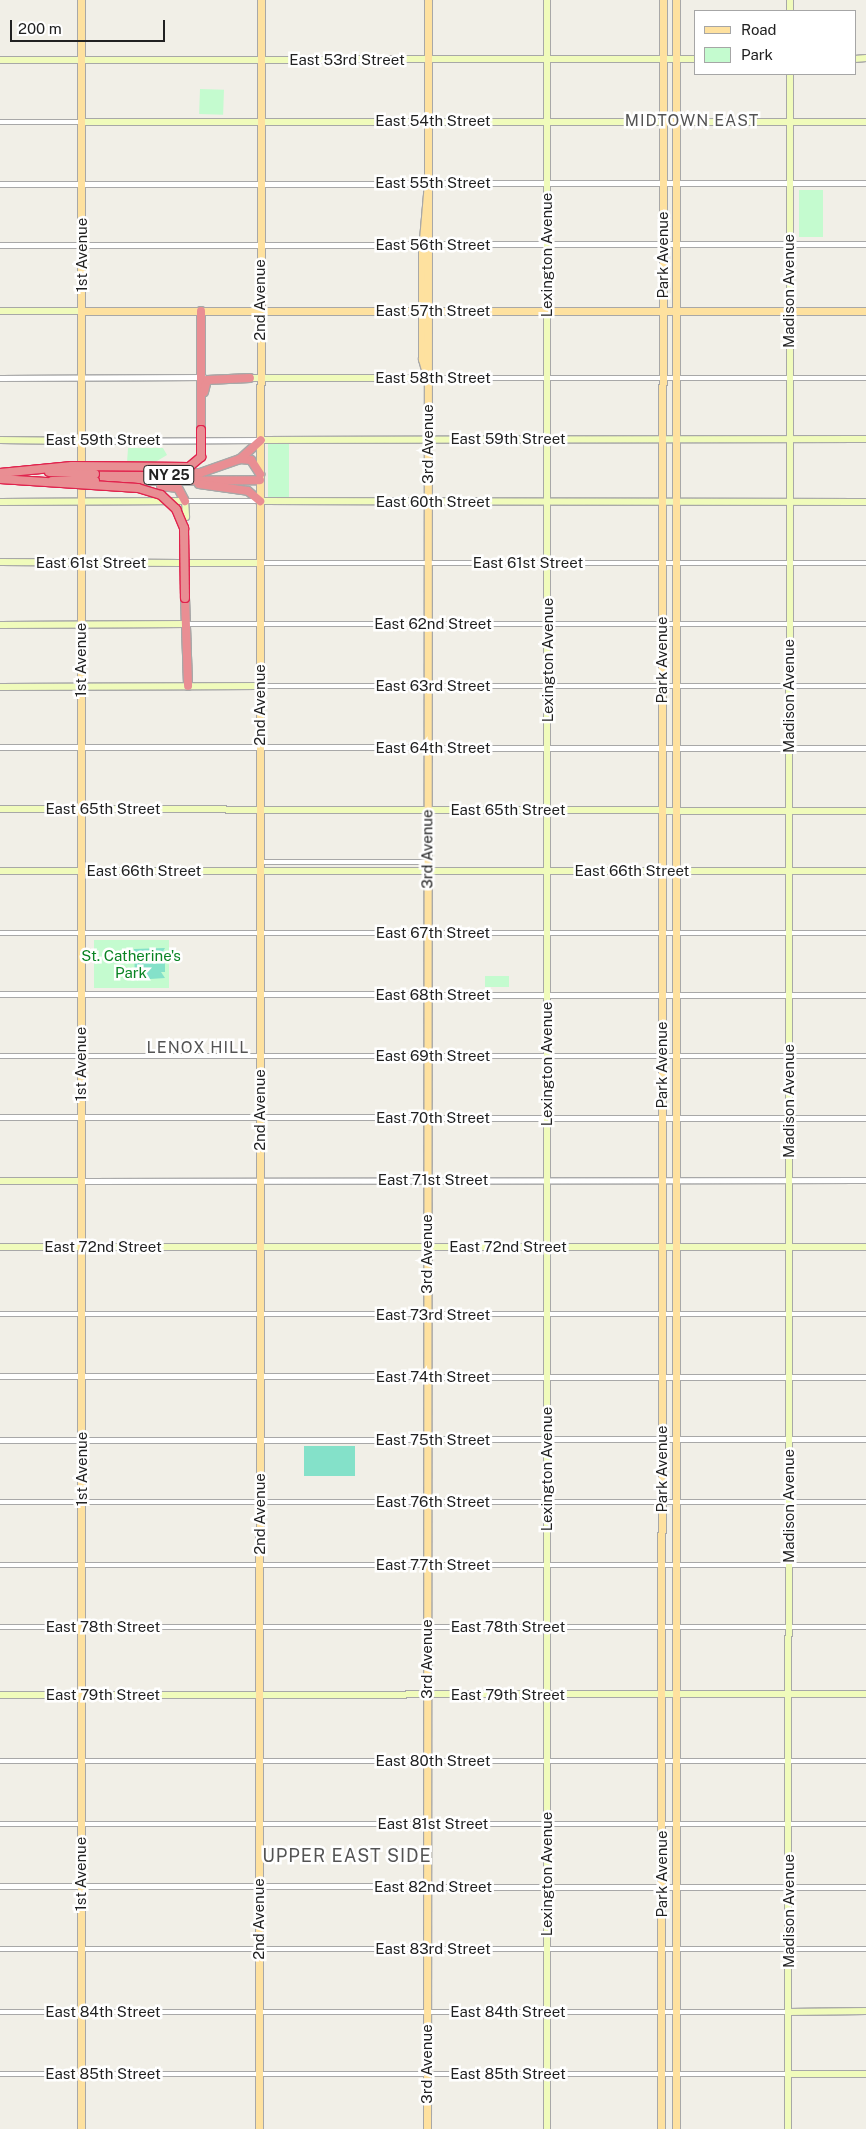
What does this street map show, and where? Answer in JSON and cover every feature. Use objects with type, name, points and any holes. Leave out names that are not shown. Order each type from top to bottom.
[{"type":"highway","points":[[0,472],[72,466],[186,467],[201,457],[199,377],[201,311]]},
{"type":"highway","points":[[201,413],[206,381],[250,378]]},
{"type":"highway","name":"NY 25","points":[[95,480],[192,475],[240,459],[261,440]]},
{"type":"highway","points":[[190,481],[260,477],[252,460],[240,459]]},
{"type":"highway","name":"NY 25","points":[[0,472],[95,480],[190,481],[214,489],[248,491],[260,501]]},
{"type":"highway","points":[[0,481],[95,480],[175,487],[186,501]]},
{"type":"highway","points":[[0,481],[138,488],[161,495],[176,509],[184,528],[188,686]]},
{"type":"main road","name":"1st Avenue","points":[[81,0],[81,2129]]},
{"type":"main road","name":"2nd Avenue","points":[[259,2129],[261,0]]},
{"type":"main road","name":"3rd Avenue","points":[[427,2129],[427,563],[428,378],[431,311],[428,183],[428,0]]},
{"type":"main road","name":"Lexington Avenue","points":[[547,0],[547,2129]]},
{"type":"main road","name":"Park Avenue","points":[[661,2129],[662,1315],[660,1181],[662,1118],[663,0]]},
{"type":"main road","name":"Park Avenue","points":[[676,0],[676,2129]]},
{"type":"main road","name":"East 53rd Street","points":[[0,60],[694,59]]},
{"type":"main road","name":"Madison Avenue","points":[[788,2129],[790,1695],[790,75]]},
{"type":"main road","name":"East 54th Street","points":[[81,122],[866,122]]},
{"type":"main road","name":"3rd Avenue","points":[[428,183],[422,245],[422,343],[428,378]]},
{"type":"main road","name":"East 57th Street","points":[[0,311],[866,311]]},
{"type":"main road","points":[[422,343],[430,327]]},
{"type":"main road","name":"East 58th Street","points":[[250,378],[428,378]]},
{"type":"main road","name":"East 59th Street","points":[[261,440],[866,439]]},
{"type":"main road","name":"East 59th Street","points":[[0,440],[81,441]]},
{"type":"main road","points":[[186,501],[186,517]]},
{"type":"main road","name":"East 60th Street","points":[[0,502],[186,501]]},
{"type":"main road","name":"East 60th Street","points":[[260,501],[866,502]]},
{"type":"main road","name":"East 61st Street","points":[[0,562],[181,563]]},
{"type":"main road","name":"East 61st Street","points":[[190,563],[260,563]]},
{"type":"main road","name":"East 62nd Street","points":[[0,625],[186,624]]},
{"type":"main road","name":"East 63rd Street","points":[[0,687],[259,686]]},
{"type":"main road","name":"East 65th Street","points":[[0,810],[866,811]]},
{"type":"main road","name":"East 66th Street","points":[[0,871],[866,872]]},
{"type":"main road","name":"East 71st Street","points":[[0,1180],[81,1181]]},
{"type":"main road","name":"East 72nd Street","points":[[0,1247],[866,1247]]},
{"type":"main road","name":"East 79th Street","points":[[0,1695],[866,1694]]},
{"type":"main road","name":"East 84th Street","points":[[789,2012],[866,2011]]},
{"type":"main road","name":"East 85th Street","points":[[789,2074],[866,2074]]},
{"type":"street","name":"East 54th Street","points":[[0,122],[81,122]]},
{"type":"street","name":"East 55th Street","points":[[0,184],[866,183]]},
{"type":"street","name":"East 56th Street","points":[[0,245],[866,244]]},
{"type":"street","name":"East 58th Street","points":[[0,378],[250,378]]},
{"type":"street","name":"East 58th Street","points":[[428,378],[866,378]]},
{"type":"street","name":"East 59th Street","points":[[81,441],[261,440]]},
{"type":"street","name":"East 60th Street","points":[[186,501],[260,501]]},
{"type":"street","name":"East 61st Street","points":[[260,563],[866,563]]},
{"type":"street","name":"East 62nd Street","points":[[186,624],[866,624]]},
{"type":"street","name":"East 63rd Street","points":[[259,686],[866,686]]},
{"type":"street","name":"East 64th Street","points":[[0,747],[866,748]]},
{"type":"street","points":[[287,861],[287,871]]},
{"type":"street","points":[[259,862],[427,862]]},
{"type":"street","points":[[399,862],[399,871]]},
{"type":"street","name":"East 67th Street","points":[[0,933],[866,933]]},
{"type":"street","name":"East 68th Street","points":[[0,994],[866,995]]},
{"type":"street","name":"East 69th Street","points":[[0,1056],[866,1056]]},
{"type":"street","name":"East 70th Street","points":[[0,1117],[866,1118]]},
{"type":"street","name":"East 71st Street","points":[[81,1181],[866,1180]]},
{"type":"street","name":"East 73rd Street","points":[[0,1314],[866,1314]]},
{"type":"street","name":"East 74th Street","points":[[0,1376],[866,1377]]},
{"type":"street","name":"East 75th Street","points":[[0,1440],[866,1439]]},
{"type":"street","name":"East 76th Street","points":[[0,1502],[866,1502]]},
{"type":"street","name":"East 77th Street","points":[[0,1565],[866,1565]]},
{"type":"street","name":"East 78th Street","points":[[0,1627],[866,1627]]},
{"type":"street","name":"East 80th Street","points":[[0,1762],[866,1761]]},
{"type":"street","name":"East 81st Street","points":[[0,1824],[866,1824]]},
{"type":"street","name":"East 82nd Street","points":[[0,1886],[866,1887]]},
{"type":"street","name":"East 83rd Street","points":[[0,1949],[866,1949]]},
{"type":"street","name":"East 84th Street","points":[[0,2012],[789,2012]]},
{"type":"street","name":"East 85th Street","points":[[0,2074],[789,2074]]},
{"type":"green space","points":[[200,89],[224,90],[223,115],[199,114]]},
{"type":"green space","points":[[799,190],[823,190],[823,237],[799,237]]},
{"type":"green space","points":[[268,443],[289,443],[289,497],[268,497]]},
{"type":"green space","points":[[128,448],[163,448],[167,455],[152,464],[127,463]]},
{"type":"green space","name":"St. Catherine's Park","points":[[94,940],[169,940],[169,988],[94,988]]},
{"type":"green space","points":[[165,948],[161,955],[165,956],[165,972],[161,972],[165,978],[135,980],[134,949]]},
{"type":"green space","points":[[485,976],[509,976],[509,987],[485,987]]},
{"type":"green space","points":[[304,1446],[355,1446],[355,1476],[304,1476]]},
{"type":"district","name":"MIDTOWN EAST","points":[[692,121]]},
{"type":"district","name":"LENOX HILL","points":[[198,1048]]},
{"type":"district","name":"UPPER EAST SIDE","points":[[347,1856]]}]
